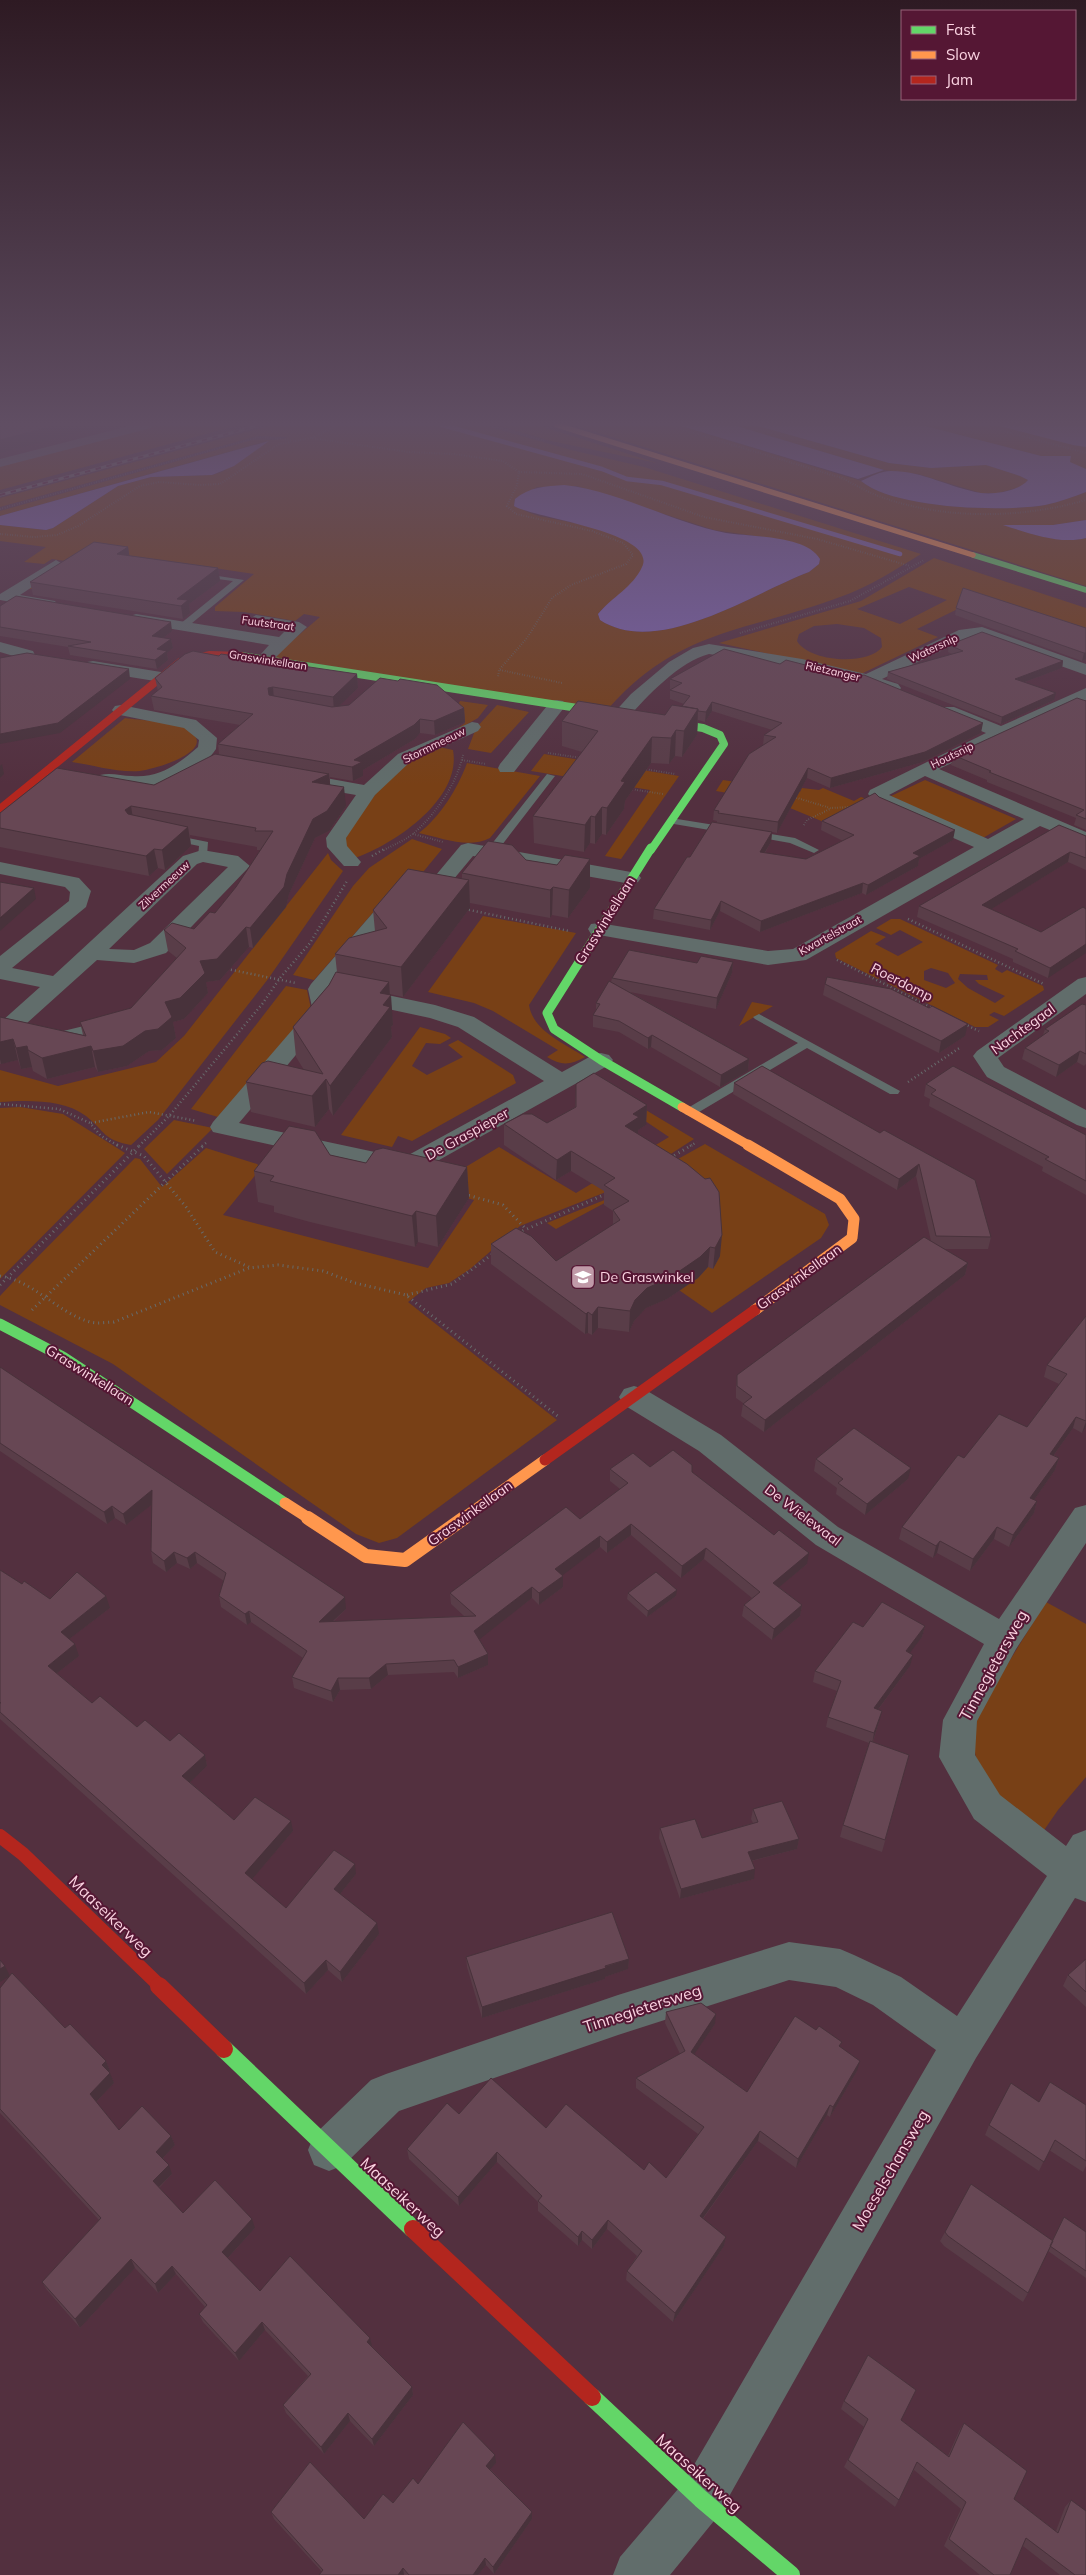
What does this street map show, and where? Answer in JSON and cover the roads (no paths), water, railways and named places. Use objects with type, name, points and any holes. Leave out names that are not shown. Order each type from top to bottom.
[{"type":"street","points":[[942,545],[1086,590]]},
{"type":"street","points":[[56,565],[6,597],[65,607]]},
{"type":"street","name":"Fuutstraat","points":[[124,617],[282,642]]},
{"type":"street","name":"Fuutstraat","points":[[219,632],[238,618],[300,627],[262,660]]},
{"type":"street","name":"Watersnip","points":[[868,679],[965,633],[982,632],[1086,670]]},
{"type":"street","points":[[0,647],[27,656]]},
{"type":"street","name":"Rietzanger","points":[[635,717],[636,697],[675,665],[707,649],[786,660],[868,679],[903,693]]},
{"type":"street","name":"Graswinkellaan","points":[[0,809],[180,662],[204,654],[225,653],[376,684],[557,705],[703,728],[720,734],[724,744],[631,878],[547,1013],[554,1029],[601,1060],[840,1199],[854,1219],[852,1238],[634,1397],[405,1560],[366,1556],[63,1357],[6,1326]]},
{"type":"street","points":[[0,657],[27,656],[46,658]]},
{"type":"street","points":[[75,663],[161,677]]},
{"type":"street","name":"Houtsnip","points":[[924,769],[1086,693]]},
{"type":"street","points":[[930,703],[1000,732]]},
{"type":"street","points":[[507,768],[557,705]]},
{"type":"street","points":[[49,770],[151,784],[176,775],[207,749],[208,738],[190,724],[168,718],[121,710]]},
{"type":"street","name":"Stormmeeuw","points":[[351,862],[337,847],[336,838],[368,791],[404,758],[472,727]]},
{"type":"street","points":[[193,761],[212,764]]},
{"type":"street","points":[[924,769],[877,794],[885,801],[990,847]]},
{"type":"street","name":"Houtsnip","points":[[924,769],[1086,839]]},
{"type":"street","points":[[271,774],[368,791]]},
{"type":"street","name":"Kwartelstraat","points":[[597,933],[768,958],[798,955],[1038,819]]},
{"type":"street","points":[[562,1082],[466,1022],[435,1012],[319,989],[405,888],[431,894],[468,849],[631,878]]},
{"type":"street","name":"Zilvermeeuw","points":[[132,1016],[126,1023],[59,1039],[10,1026],[92,953],[190,860],[202,856],[231,860],[240,866],[158,948],[147,955]]},
{"type":"street","points":[[0,868],[72,882],[80,891],[79,903],[0,967]]},
{"type":"street","points":[[92,953],[131,958],[147,955],[165,968]]},
{"type":"street","points":[[0,972],[56,984]]},
{"type":"street","name":"De Graspieper","points":[[319,989],[323,1008],[222,1126],[404,1166],[414,1163],[601,1060]]},
{"type":"street","name":"Nachtegaal","points":[[1078,990],[985,1056],[995,1072],[1086,1120]]},
{"type":"street","name":"De Wielewaal","points":[[634,1397],[710,1443],[827,1536],[1004,1639]]},
{"type":"street","name":"Tinnegietersweg","points":[[1081,1868],[987,1808],[957,1757],[960,1720],[1004,1639],[1086,1517]]},
{"type":"street","name":"Maaseikerweg","points":[[0,1836],[23,1854],[329,2150],[702,2498],[791,2575]]},
{"type":"street","name":"Moeselschansweg","points":[[638,2575],[702,2498],[962,2044],[1081,1868]]},
{"type":"street","name":"Tinnegietersweg","points":[[329,2150],[386,2096],[618,2015],[789,1961],[840,1968],[887,1991],[962,2044]]},
{"type":"lane","points":[[183,626],[240,580],[196,574]]},
{"type":"lane","points":[[491,852],[550,776]]},
{"type":"lane","points":[[671,821],[792,840],[814,850]]},
{"type":"lane","points":[[161,835],[204,844],[202,856]]},
{"type":"lane","points":[[759,1017],[894,1090]]},
{"type":"lane","points":[[690,1112],[808,1043]]},
{"type":"waterway","points":[[870,545],[900,554]]},
{"type":"place","name":"De Graswinkel","points":[[583,1277]]}]
